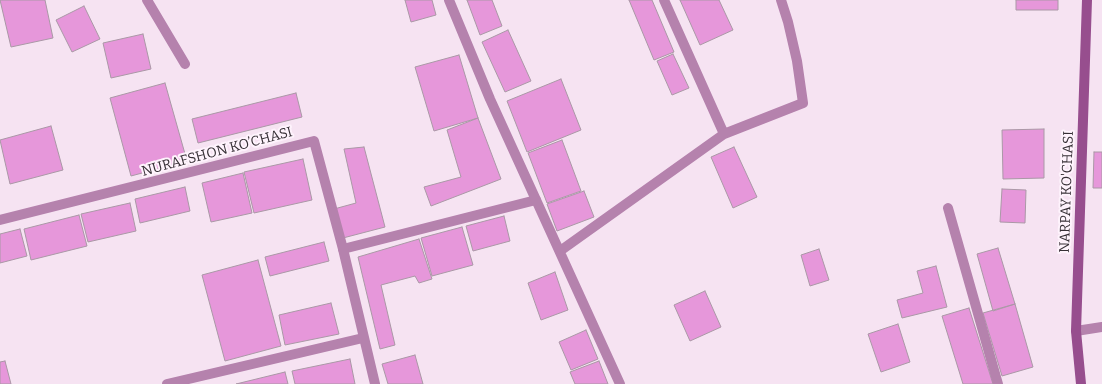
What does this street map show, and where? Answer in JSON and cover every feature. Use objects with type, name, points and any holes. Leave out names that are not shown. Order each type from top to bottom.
[{"type":"main road","name":"NARPAY KO'CHASI","points":[[1081,384],[1076,331],[1087,0]]},
{"type":"street","points":[[147,0],[185,64]]},
{"type":"street","points":[[449,0],[490,99],[620,384]]},
{"type":"street","points":[[664,0],[724,134]]},
{"type":"street","points":[[560,251],[724,134],[804,103],[793,42],[780,0]]},
{"type":"street","name":"NURAFSHON KO’CHASI","points":[[0,220],[314,141],[344,249],[375,384]]},
{"type":"street","points":[[344,249],[536,200]]},
{"type":"street","points":[[948,208],[998,384]]},
{"type":"street","points":[[1076,331],[1102,327]]},
{"type":"street","points":[[167,384],[363,338]]},
{"type":"building","points":[[0,0],[45,0],[53,38],[11,47]]},
{"type":"building","points":[[405,0],[432,0],[436,15],[411,22]]},
{"type":"building","points":[[467,0],[492,0],[502,26],[480,35]]},
{"type":"building","points":[[629,0],[652,0],[674,52],[654,60]]},
{"type":"building","points":[[680,0],[719,0],[733,30],[700,45]]},
{"type":"building","points":[[1016,0],[1058,0],[1058,10],[1016,10]]},
{"type":"building","points":[[84,6],[100,39],[72,52],[56,20]]},
{"type":"building","points":[[508,30],[531,81],[505,92],[482,42]]},
{"type":"building","points":[[143,34],[151,69],[111,78],[103,43]]},
{"type":"building","points":[[673,54],[689,88],[672,95],[657,61]]},
{"type":"building","points":[[459,55],[478,118],[434,131],[415,67]]},
{"type":"building","points":[[561,79],[581,130],[527,152],[507,101]]},
{"type":"building","points":[[165,83],[187,161],[131,176],[110,98]]},
{"type":"building","points":[[296,93],[302,117],[198,143],[192,119]]},
{"type":"building","points":[[478,118],[501,179],[431,206],[424,187],[461,177],[447,130]]},
{"type":"building","points":[[51,126],[63,170],[10,184],[0,140]]},
{"type":"building","points":[[1044,129],[1044,178],[1003,179],[1002,130]]},
{"type":"building","points":[[562,140],[581,191],[547,203],[528,153]]},
{"type":"building","points":[[364,147],[385,227],[343,238],[334,209],[356,203],[344,149]]},
{"type":"building","points":[[734,147],[757,197],[733,208],[711,157]]},
{"type":"building","points":[[1094,152],[1102,152],[1102,188],[1093,188]]},
{"type":"building","points":[[303,159],[312,200],[254,213],[244,172]]},
{"type":"building","points":[[243,173],[252,213],[211,222],[202,183]]},
{"type":"building","points":[[185,187],[190,211],[140,223],[135,199]]},
{"type":"building","points":[[1002,189],[1026,190],[1025,223],[1000,222]]},
{"type":"building","points":[[584,191],[594,217],[557,231],[547,204]]},
{"type":"building","points":[[130,203],[136,231],[88,242],[81,214]]},
{"type":"building","points":[[79,215],[87,246],[31,260],[24,229]]},
{"type":"building","points":[[504,216],[510,241],[473,251],[466,226]]},
{"type":"building","points":[[462,227],[473,265],[432,276],[421,238]]},
{"type":"building","points":[[20,229],[27,256],[0,263],[0,234]]},
{"type":"building","points":[[419,239],[432,279],[419,283],[415,276],[381,285],[395,345],[380,349],[358,257]]},
{"type":"building","points":[[324,242],[329,261],[270,276],[265,257]]},
{"type":"building","points":[[998,248],[1015,304],[993,311],[977,254]]},
{"type":"building","points":[[819,249],[829,280],[810,286],[801,255]]},
{"type":"building","points":[[258,260],[281,346],[225,361],[202,275]]},
{"type":"building","points":[[936,266],[947,307],[902,318],[897,300],[923,293],[917,271]]},
{"type":"building","points":[[555,272],[568,310],[541,320],[528,283]]},
{"type":"building","points":[[705,291],[721,327],[690,341],[674,305]]},
{"type":"building","points":[[331,303],[339,334],[285,345],[279,315]]},
{"type":"building","points":[[1015,304],[1033,367],[1002,376],[983,313]]},
{"type":"building","points":[[969,308],[993,384],[963,384],[942,316]]},
{"type":"building","points":[[898,324],[910,362],[881,372],[868,334]]},
{"type":"building","points":[[586,330],[598,359],[571,370],[559,342]]},
{"type":"building","points":[[415,355],[423,384],[388,384],[382,364]]},
{"type":"building","points":[[350,359],[355,384],[295,384],[292,371]]},
{"type":"building","points":[[5,361],[11,384],[0,384],[0,362]]},
{"type":"building","points":[[599,361],[608,384],[575,384],[570,372]]},
{"type":"building","points":[[285,372],[288,384],[236,384]]}]
